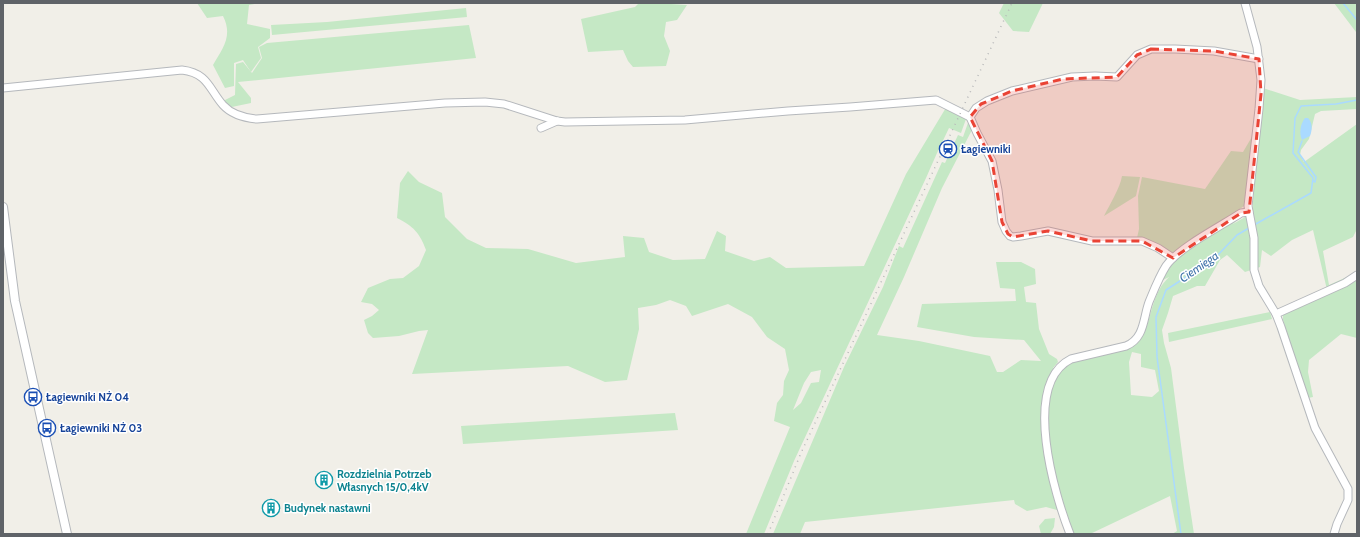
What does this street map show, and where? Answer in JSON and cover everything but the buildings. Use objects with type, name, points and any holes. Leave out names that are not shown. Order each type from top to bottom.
[{"type":"street","points":[[1245,3],[1259,59],[1261,94],[1249,201],[1249,212],[1254,238],[1254,270],[1256,281],[1276,314],[1293,358],[1315,428],[1348,489],[1348,500],[1334,534]]},
{"type":"street","points":[[970,117],[976,108],[987,101],[1012,92],[1072,77],[1117,77],[1137,55],[1151,49],[1206,50],[1259,59]]},
{"type":"street","points":[[3,88],[182,70],[197,74],[204,79],[226,109],[235,114],[251,119],[445,104],[493,102],[504,104],[557,121],[573,123],[685,120],[936,100],[970,117],[992,161],[998,190],[1002,222],[1010,236],[1021,236],[1048,231],[1092,241],[1142,241],[1158,248],[1173,258]]},
{"type":"street","points":[[541,128],[557,121]]},
{"type":"street","points":[[3,207],[10,268],[16,301],[67,534]]},
{"type":"street","points":[[1070,534],[1056,494],[1048,458],[1045,420],[1050,386],[1058,370],[1068,361],[1126,346],[1136,339],[1141,332],[1148,306],[1155,289],[1166,266],[1173,258],[1184,249],[1241,213],[1249,212]]},
{"type":"street","points":[[1276,314],[1345,283],[1357,275]]},
{"type":"highlighted area","points":[[1151,49],[1214,51],[1259,59],[1261,94],[1249,212],[1241,213],[1173,258],[1142,241],[1092,241],[1048,231],[1013,237],[1008,234],[1002,222],[992,161],[970,117],[981,104],[1012,91],[1063,79],[1117,77],[1137,55]]},
{"type":"green space","points":[[197,3],[260,3],[249,5],[247,24],[270,29],[270,38],[258,47],[261,58],[251,72],[243,60],[234,63],[234,86],[225,88],[213,65],[226,42],[227,30],[223,16],[207,18]]},
{"type":"green space","points":[[639,3],[671,3],[687,5],[677,20],[666,22],[664,36],[670,51],[666,66],[633,67],[628,61],[623,50],[588,52],[581,19],[635,7]]},
{"type":"green space","points":[[1004,3],[1043,3],[1029,32],[1013,31],[999,13]]},
{"type":"green space","points":[[1334,3],[1357,3],[1357,36],[1356,32]]},
{"type":"green space","points":[[466,8],[467,17],[272,35],[271,25],[327,22]]},
{"type":"green space","points":[[469,25],[476,58],[238,82],[251,98],[251,103],[227,108],[223,101],[235,95],[236,64],[243,62],[252,73],[262,58],[259,47],[267,43]]},
{"type":"green space","points":[[1263,88],[1300,100],[1357,97],[1357,109],[1321,111],[1315,114],[1309,139],[1301,150],[1300,155],[1304,162],[1357,124],[1357,229],[1353,237],[1323,251],[1329,285],[1357,271],[1357,338],[1341,334],[1309,360],[1308,372],[1313,397],[1308,398],[1283,320],[1283,314],[1328,294],[1313,230],[1292,240],[1271,256],[1262,250],[1260,267],[1245,272],[1227,255],[1220,260],[1205,286],[1197,286],[1173,296],[1162,330],[1171,368],[1194,534],[1172,534],[1177,531],[1170,496],[1090,534],[1073,534],[1064,512],[1046,507],[1027,511],[1015,504],[1014,500],[805,522],[800,534],[773,534],[844,367],[883,287],[899,246],[903,248],[942,162],[945,163],[958,135],[963,137],[969,120],[966,119],[961,133],[949,128],[794,461],[764,534],[746,534],[790,427],[774,421],[777,403],[783,395],[784,381],[789,370],[785,349],[767,337],[752,317],[728,304],[692,316],[686,306],[670,300],[656,305],[638,308],[639,329],[627,380],[605,382],[568,366],[412,374],[428,330],[399,336],[373,338],[368,333],[364,320],[379,310],[372,304],[361,302],[368,288],[390,279],[403,278],[419,266],[426,250],[415,231],[397,218],[400,183],[408,171],[419,182],[442,193],[445,217],[467,239],[486,248],[528,249],[576,263],[625,257],[623,236],[644,238],[649,252],[673,260],[705,259],[717,231],[726,236],[725,251],[754,261],[770,257],[786,268],[864,266],[906,174],[947,106],[970,117],[974,126],[942,188],[904,277],[877,335],[919,341],[990,356],[997,372],[1003,372],[1021,360],[1041,361],[1024,340],[974,337],[917,327],[922,304],[1016,301],[1015,289],[1000,288],[996,262],[1021,262],[1035,269],[1036,284],[1024,287],[1026,302],[1036,303],[1039,329],[1049,354],[1057,359],[1058,362],[1053,368],[1059,371],[1065,364],[1080,358],[1137,344],[1144,334],[1159,289],[1169,277],[1163,280],[1162,278],[1176,257],[1242,215],[1233,224],[1252,213]],"holes":[[[1132,352],[1141,354],[1141,367],[1155,370],[1159,391],[1152,397],[1131,395],[1129,362]],[[821,370],[819,382],[811,383],[801,403],[793,410],[804,383],[811,372]]]},
{"type":"green space","points":[[1253,135],[1244,206],[1176,252],[1171,252],[1137,238],[1139,229],[1138,196],[1142,177],[1205,189],[1231,151],[1243,152]]},
{"type":"green space","points":[[1122,176],[1140,177],[1136,196],[1104,216],[1117,191]]},
{"type":"green space","points":[[1270,312],[1272,319],[1169,342],[1168,333]]},
{"type":"green space","points":[[675,413],[678,430],[463,444],[461,426]]},
{"type":"green space","points":[[1055,518],[1054,527],[1050,534],[1041,534],[1039,526],[1045,519]]},
{"type":"water","points":[[1305,118],[1310,120],[1312,129],[1310,136],[1302,140],[1300,129]]},
{"type":"waterway","name":"Ciemięga","points":[[1343,3],[1357,20]]},
{"type":"waterway","name":"Ciemięga","points":[[1254,225],[1311,193],[1313,178],[1293,153],[1295,118],[1301,106],[1336,104],[1357,100]]},
{"type":"waterway","name":"Ciemięga","points":[[1302,141],[1298,152],[1316,177],[1315,182],[1313,181]]},
{"type":"waterway","name":"Ciemięga","points":[[1181,534],[1157,357],[1156,317],[1166,290],[1214,259],[1237,235],[1249,228]]},
{"type":"railway","points":[[768,534],[801,453],[1012,3]]},
{"type":"place","name":"Łagiewniki","points":[[948,149]]},
{"type":"place","name":"Łagiewniki NŻ 04","points":[[33,397]]},
{"type":"place","name":"Łagiewniki NŻ 03","points":[[47,428]]},
{"type":"place","name":"Rozdzielnia Potrzeb Własnych 15/0,4kV","points":[[324,480]]},
{"type":"place","name":"Budynek nastawni","points":[[271,508]]}]
